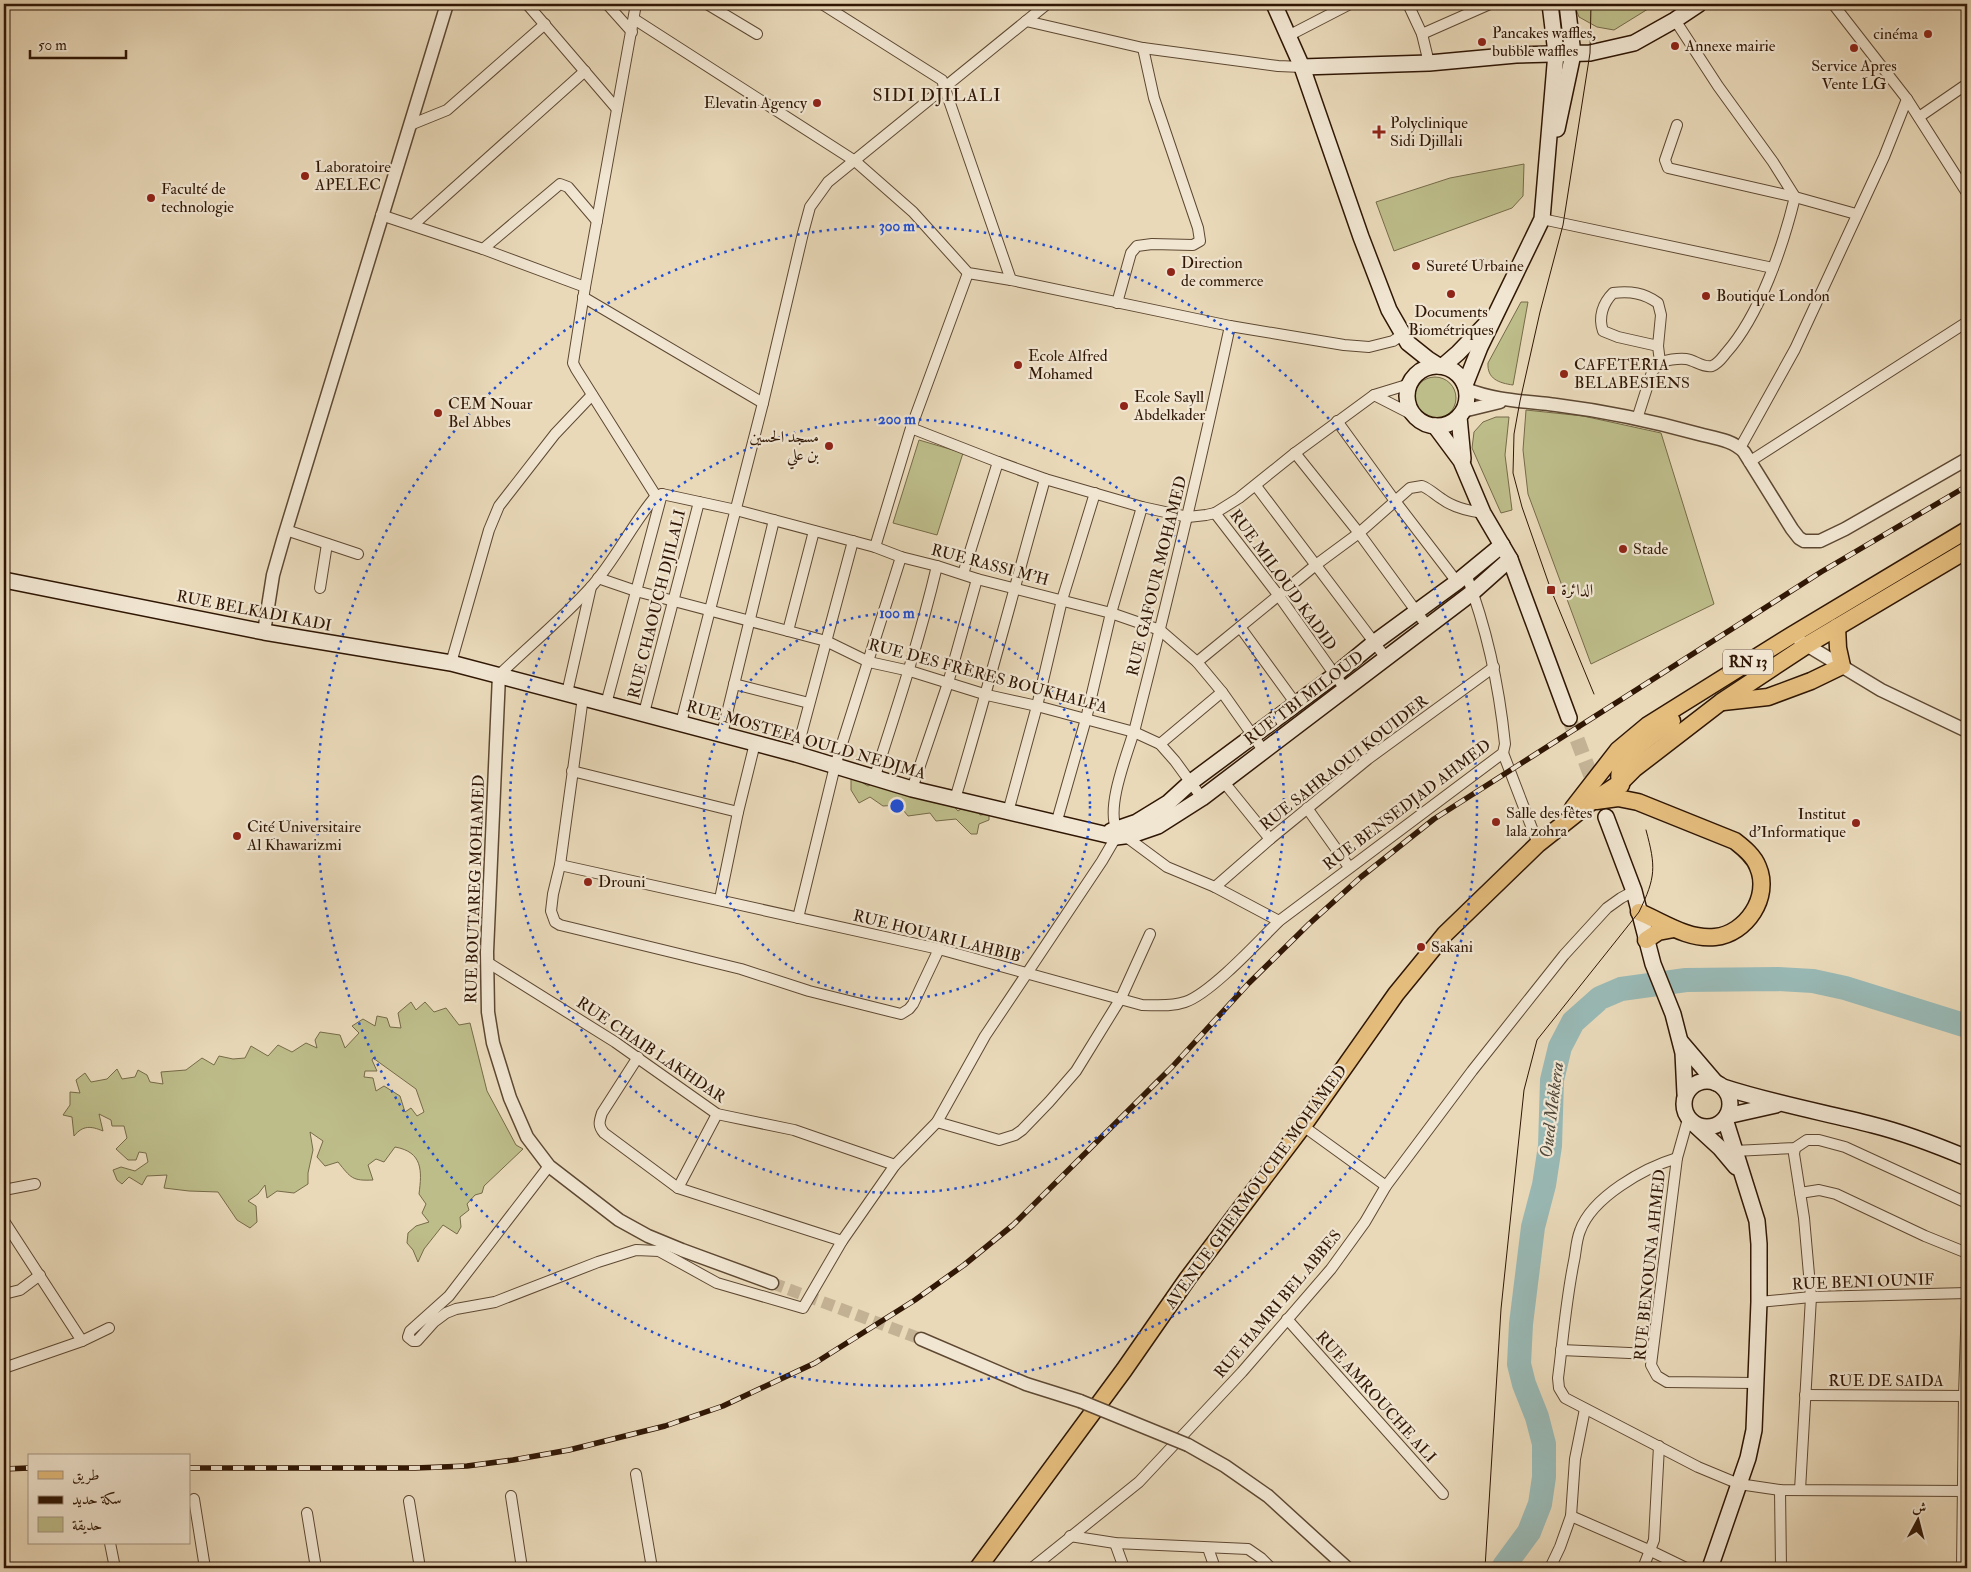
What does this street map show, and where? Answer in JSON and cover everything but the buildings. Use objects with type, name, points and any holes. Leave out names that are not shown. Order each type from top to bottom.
[{"type":"main road","points":[[1274,4],[1302,67],[1361,237],[1389,310],[1405,339],[1414,379]]},
{"type":"main road","points":[[1550,4],[1556,53],[1542,219],[1480,347],[1466,387],[1466,402],[1461,414],[1460,444],[1466,470],[1483,513],[1510,559],[1569,718]]},
{"type":"main road","points":[[1543,196],[1573,54],[1567,4]]},
{"type":"main road","points":[[1302,67],[1429,63],[1556,53],[1590,53],[1634,43],[1699,4]]},
{"type":"main road","points":[[1461,414],[1448,424],[1436,426],[1421,421],[1415,416],[1407,399],[1414,379],[1424,369],[1441,366],[1458,353],[1498,310]]},
{"type":"main road","points":[[1405,339],[1428,360],[1455,372],[1466,387]]},
{"type":"main road","points":[[1436,426],[1466,470]]},
{"type":"main road","name":"RN 13","points":[[1558,828],[1612,757],[1626,742],[1683,702],[1967,530]]},
{"type":"main road","points":[[1116,834],[1151,815],[1168,803],[1191,782],[1335,675],[1502,545]]},
{"type":"main road","name":"RN 13","points":[[1558,828],[1591,802],[1620,783],[1634,769],[1721,702],[1836,627],[1967,550]]},
{"type":"main road","name":"RUE TBI MILOUD","points":[[1116,834],[1158,826],[1202,798],[1472,592],[1510,559]]},
{"type":"main road","name":"RUE BELKADI KADI","points":[[4,580],[264,632],[451,663],[499,675]]},
{"type":"main road","points":[[1721,702],[1768,697],[1812,681],[1842,666],[1836,627]]},
{"type":"main road","name":"RUE MOSTEFA OULD NEDJMA","points":[[499,675],[796,754],[912,789],[1056,824],[1116,834]]},
{"type":"main road","points":[[1638,802],[1620,783],[1620,770],[1630,754],[1712,691],[1722,679]]},
{"type":"main road","points":[[1591,802],[1618,798],[1638,802],[1735,841],[1754,859],[1761,875],[1758,900],[1750,919],[1740,929],[1731,933],[1714,938],[1687,934],[1639,912]]},
{"type":"main road","points":[[1606,817],[1634,891],[1653,964],[1673,1014],[1680,1040],[1684,1067],[1685,1094],[1683,1107],[1692,1122],[1720,1148],[1741,1175]]},
{"type":"main road","name":"AVENUE GHERMOUCHE MOHAMED","points":[[978,1568],[1124,1370],[1188,1278],[1303,1126],[1396,994],[1444,934],[1538,844],[1558,828]]},
{"type":"main road","points":[[1646,940],[1658,932],[1674,929]]},
{"type":"main road","points":[[1680,1040],[1719,1085],[1730,1101],[1726,1118],[1741,1175],[1757,1221],[1759,1244],[1759,1302],[1754,1430],[1748,1458],[1710,1568]]},
{"type":"main road","points":[[1685,1094],[1695,1084],[1702,1081],[1780,1104],[1874,1125],[1920,1139],[1967,1158]]},
{"type":"main road","points":[[1692,1122],[1711,1127],[1726,1118],[1780,1104]]},
{"type":"street","points":[[264,632],[274,575],[286,530],[447,4]]},
{"type":"street","points":[[527,4],[617,109]]},
{"type":"street","points":[[608,4],[632,32]]},
{"type":"street","points":[[606,704],[659,495],[592,395],[573,363],[636,4]]},
{"type":"street","points":[[707,4],[757,34]]},
{"type":"street","points":[[822,4],[939,77],[946,87],[1012,280]]},
{"type":"street","points":[[1288,36],[1350,4]]},
{"type":"street","points":[[1408,4],[1422,34],[1429,63]]},
{"type":"street","points":[[1422,34],[1490,4]]},
{"type":"street","points":[[1834,4],[1919,117],[1967,193]]},
{"type":"street","points":[[681,723],[763,403],[810,207],[828,182],[1044,5]]},
{"type":"street","points":[[634,18],[855,161],[913,212],[968,273],[1012,280],[1230,326],[1344,345],[1369,347],[1393,340],[1405,339]]},
{"type":"street","points":[[1638,419],[1652,372],[1660,362],[1686,359],[1702,365],[1712,366],[1738,340],[1773,268],[1789,223],[1795,197],[1774,162],[1718,86],[1675,20]]},
{"type":"street","points":[[1026,21],[1143,48],[1278,66],[1302,67]]},
{"type":"street","points":[[410,125],[447,110],[545,24]]},
{"type":"street","points":[[1117,303],[1132,253],[1137,246],[1152,244],[1193,245],[1200,241],[1198,228],[1154,98],[1143,48]]},
{"type":"street","points":[[413,225],[585,71]]},
{"type":"street","points":[[1919,117],[1967,84]]},
{"type":"street","points":[[1740,448],[1795,349],[1856,214],[1884,158],[1907,100]]},
{"type":"street","points":[[415,108],[429,117]]},
{"type":"street","points":[[1677,125],[1665,160],[1668,168],[1795,197],[1856,214]]},
{"type":"street","points":[[484,248],[560,184],[568,187],[597,221]]},
{"type":"street","points":[[381,215],[484,248],[584,292],[763,403]]},
{"type":"street","points":[[1542,219],[1773,268]]},
{"type":"street","points":[[875,547],[912,428],[968,273]]},
{"type":"street","points":[[1658,346],[1618,337],[1603,331],[1600,323],[1605,301],[1613,293],[1630,291],[1648,297],[1658,303],[1661,315],[1658,346],[1660,362]]},
{"type":"street","points":[[1749,462],[1967,322]]},
{"type":"street","name":"RUE GAFOUR MOHAMED","points":[[1116,834],[1113,812],[1188,517],[1230,326]]},
{"type":"street","points":[[912,428],[998,462],[1045,478],[1142,507],[1188,517],[1215,513],[1240,498],[1295,453],[1374,395],[1414,379]]},
{"type":"street","points":[[1466,387],[1482,395],[1508,401],[1556,405],[1638,419],[1673,426],[1728,442],[1740,448],[1799,538],[1804,541],[1820,540],[1845,529],[1967,459]]},
{"type":"street","points":[[451,663],[489,530],[499,506],[549,442],[592,395]]},
{"type":"street","points":[[1374,395],[1415,416]]},
{"type":"street","points":[[1461,414],[1508,401]]},
{"type":"street","name":"RUE BENSEDJAD AHMED","points":[[1279,921],[1503,753],[1505,744],[1494,667],[1480,610],[1472,592],[1395,501],[1337,421]]},
{"type":"street","points":[[1295,453],[1359,533],[1427,626]]},
{"type":"street","points":[[963,574],[998,462]]},
{"type":"street","points":[[955,800],[986,695],[1045,478]]},
{"type":"street","points":[[1256,486],[1317,564],[1386,658]]},
{"type":"street","points":[[1197,662],[1317,564],[1359,533],[1410,488],[1422,486],[1453,506],[1472,512],[1483,513]]},
{"type":"street","points":[[1008,812],[1037,706],[1062,600],[1095,493]]},
{"type":"street","points":[[499,675],[594,582],[638,518],[659,495]]},
{"type":"street","name":"RUE RASSI M'H","points":[[659,495],[736,510],[853,541],[1014,590],[1111,613],[1160,630],[1197,662],[1222,692],[1263,750]]},
{"type":"street","name":"RUE CHAOUCH DJILALI","points":[[644,713],[699,502]]},
{"type":"street","points":[[1056,824],[1086,720],[1111,613],[1142,507]]},
{"type":"street","name":"RUE MILOUD KADID","points":[[1215,513],[1279,596],[1345,689]]},
{"type":"street","points":[[722,734],[774,520]]},
{"type":"street","points":[[286,530],[358,554]]},
{"type":"street","points":[[788,631],[814,531]]},
{"type":"street","points":[[796,754],[853,541]]},
{"type":"street","points":[[320,588],[328,544]]},
{"type":"street","points":[[798,918],[835,766],[901,557]]},
{"type":"street","points":[[874,778],[910,671],[937,566]]},
{"type":"street","points":[[912,789],[948,683],[977,579]]},
{"type":"street","points":[[567,693],[594,582]]},
{"type":"street","name":"RUE DES FRÈRES BOUKHALFA","points":[[594,582],[672,600],[826,641],[869,662],[910,671],[986,695],[1037,706],[1134,732],[1160,744],[1202,798]]},
{"type":"street","points":[[1240,627],[1296,704]]},
{"type":"street","points":[[1792,635],[1881,690],[1967,731]]},
{"type":"street","name":"RUE SAHRAOUI KOUIDER","points":[[1216,887],[1270,839],[1368,759],[1494,667]]},
{"type":"street","name":"RUE BOUTAREG MOHAMED","points":[[499,675],[487,962],[488,1012],[493,1043],[510,1098],[526,1137],[548,1166],[619,1220],[648,1236],[772,1283]]},
{"type":"street","points":[[734,684],[809,703]]},
{"type":"street","points":[[1160,744],[1222,692]]},
{"type":"street","points":[[583,698],[560,865],[550,911],[555,922],[560,925],[741,968],[809,991],[898,1014],[904,1013],[913,1004],[939,949]]},
{"type":"street","points":[[720,899],[738,812],[756,743]]},
{"type":"street","points":[[1503,753],[1538,844]]},
{"type":"street","points":[[572,772],[738,812]]},
{"type":"street","points":[[1223,781],[1270,839]]},
{"type":"street","points":[[1307,808],[1349,867]]},
{"type":"street","points":[[548,1166],[449,1296],[410,1331],[408,1337],[411,1340],[415,1342],[419,1340],[434,1322],[446,1312],[495,1302],[598,1262],[636,1250],[659,1251],[717,1283],[803,1308],[842,1241],[895,1165],[937,1122],[985,1036],[1102,861],[1116,834],[1167,867],[1216,887],[1279,921]]},
{"type":"street","name":"RUE HOUARI LAHBIB","points":[[560,865],[939,949],[1142,1004],[1160,1005],[1184,1002],[1200,995],[1279,921]]},
{"type":"street","name":"RUE HAMRI BEL ABBES","points":[[1032,1568],[1139,1482],[1191,1424],[1242,1372],[1331,1269],[1365,1222],[1386,1186],[1472,1071],[1584,932],[1607,908],[1634,891]]},
{"type":"street","points":[[937,1122],[999,1140],[1015,1135],[1049,1102],[1076,1071],[1121,998],[1150,934]]},
{"type":"street","name":"RUE CHAIB LAKHDAR","points":[[487,962],[638,1057],[717,1114],[794,1130],[895,1165]]},
{"type":"street","points":[[638,1057],[602,1113],[599,1122],[604,1134],[678,1188],[842,1241]]},
{"type":"street","points":[[678,1188],[717,1114]]},
{"type":"street","name":"RUE BENOUNA AHMED","points":[[1692,1122],[1677,1158],[1652,1354],[1653,1371],[1667,1382],[1755,1383]]},
{"type":"street","points":[[1303,1126],[1386,1186]]},
{"type":"street","points":[[1734,1151],[1796,1148],[1807,1140],[1819,1140],[1845,1147],[1967,1203]]},
{"type":"street","points":[[1796,1148],[1794,1154],[1811,1297],[1800,1490]]},
{"type":"street","points":[[1677,1158],[1639,1173],[1620,1186],[1592,1212],[1580,1231],[1570,1282],[1558,1378],[1565,1398],[1698,1468],[1739,1484],[1780,1490],[1965,1491]]},
{"type":"street","points":[[4,1190],[35,1184]]},
{"type":"street","points":[[1800,1193],[1819,1190],[1836,1194],[1925,1236],[1967,1253]]},
{"type":"street","points":[[4,1221],[82,1341]]},
{"type":"street","points":[[4,1294],[20,1290],[40,1275]]},
{"type":"street","name":"RUE BENI OUNIF","points":[[1759,1302],[1811,1297],[1967,1293]]},
{"type":"street","points":[[449,1296],[456,1309]]},
{"type":"street","points":[[1962,1568],[1965,1491],[1967,1302]]},
{"type":"street","name":"RUE AMROUCHE ALI","points":[[1287,1319],[1443,1494]]},
{"type":"street","points":[[4,1368],[82,1341],[109,1328]]},
{"type":"street","points":[[921,1339],[1026,1384],[1080,1401],[1188,1445],[1225,1466],[1268,1496],[1347,1568]]},
{"type":"street","points":[[1562,1350],[1652,1354]]},
{"type":"street","name":"RUE DE SAIDA","points":[[1805,1396],[1965,1396]]},
{"type":"street","points":[[1550,1568],[1571,1516],[1575,1459],[1585,1409]]},
{"type":"street","points":[[1643,1568],[1654,1540],[1659,1446]]},
{"type":"street","points":[[636,1474],[651,1568]]},
{"type":"street","points":[[1780,1490],[1781,1568]]},
{"type":"street","points":[[511,1496],[522,1568]]},
{"type":"street","points":[[194,1499],[205,1568]]},
{"type":"street","points":[[409,1502],[420,1568]]},
{"type":"street","points":[[307,1513],[316,1568]]},
{"type":"street","points":[[1571,1516],[1686,1568]]},
{"type":"street","points":[[1070,1536],[1115,1543],[1248,1549],[1261,1558],[1270,1568]]},
{"type":"street","points":[[1115,1543],[1124,1568]]},
{"type":"street","points":[[110,1544],[114,1568]]},
{"type":"street","points":[[1208,1548],[1214,1568]]},
{"type":"green space","points":[[1574,4],[1656,4],[1614,30],[1597,27],[1579,17]]},
{"type":"green space","points":[[1524,164],[1523,196],[1512,208],[1394,251],[1376,202],[1450,178]]},
{"type":"green space","points":[[1521,302],[1528,302],[1513,385],[1495,379],[1490,373],[1488,363]]},
{"type":"green space","points":[[1439,377],[1447,380],[1453,386],[1456,398],[1453,410],[1447,416],[1431,419],[1423,416],[1417,410],[1414,394],[1417,386],[1423,380]]},
{"type":"green space","name":"Stade","points":[[1526,410],[1583,416],[1661,433],[1714,604],[1591,664],[1528,494],[1523,450]]},
{"type":"green space","points":[[1496,417],[1509,417],[1505,455],[1512,510],[1501,513],[1472,448],[1474,432],[1483,422]]},
{"type":"green space","points":[[919,440],[963,453],[937,535],[893,523]]},
{"type":"green space","points":[[851,778],[863,778],[863,783],[868,786],[877,781],[950,802],[958,811],[964,807],[977,809],[980,815],[989,814],[989,820],[979,824],[977,834],[971,834],[956,819],[936,821],[930,813],[908,816],[899,805],[883,806],[870,797],[859,803],[851,790]]},
{"type":"green space","points":[[411,1002],[416,1010],[425,1002],[434,1012],[446,1008],[459,1025],[470,1023],[487,1091],[516,1145],[523,1149],[484,1186],[482,1193],[475,1195],[467,1204],[469,1210],[460,1217],[461,1227],[457,1234],[443,1225],[424,1249],[418,1262],[413,1250],[407,1243],[408,1233],[416,1226],[429,1222],[422,1213],[426,1204],[419,1194],[419,1164],[411,1153],[404,1150],[395,1147],[384,1162],[376,1159],[368,1165],[373,1180],[361,1180],[349,1175],[338,1162],[325,1166],[317,1157],[323,1141],[310,1132],[313,1150],[308,1173],[308,1184],[294,1193],[277,1191],[267,1198],[265,1185],[258,1194],[248,1201],[256,1206],[257,1222],[250,1228],[237,1220],[218,1192],[164,1188],[167,1175],[147,1176],[142,1185],[129,1177],[122,1184],[117,1180],[113,1170],[121,1167],[135,1171],[148,1162],[146,1153],[139,1152],[136,1160],[128,1160],[116,1149],[127,1138],[124,1126],[112,1126],[111,1120],[99,1114],[103,1131],[95,1128],[84,1128],[74,1136],[72,1117],[63,1115],[70,1105],[70,1092],[80,1093],[76,1080],[85,1073],[91,1082],[107,1079],[117,1069],[122,1079],[135,1077],[138,1070],[147,1075],[150,1082],[163,1084],[161,1072],[186,1070],[202,1058],[214,1065],[219,1056],[233,1059],[245,1058],[251,1046],[268,1056],[278,1045],[292,1052],[306,1043],[317,1048],[315,1040],[320,1032],[340,1035],[345,1048],[359,1033],[352,1026],[363,1019],[375,1026],[377,1016],[387,1018],[390,1027],[401,1028],[398,1013]],"holes":[[[373,1058],[416,1089],[424,1112],[417,1116],[411,1108],[405,1112],[400,1096],[384,1086],[376,1091],[373,1078],[364,1077],[365,1071],[377,1071],[372,1060]]]},
{"type":"waterway","name":"Oued Mekkera","points":[[1504,1566],[1529,1532],[1540,1504],[1544,1477],[1544,1444],[1519,1364],[1521,1324],[1533,1227],[1544,1185],[1550,1146],[1552,1080],[1560,1047],[1573,1022],[1600,998],[1621,989],[1686,980],[1778,979],[1813,981],[1845,988],[1967,1026]]},
{"type":"tunnel","points":[[1569,718],[1597,792]]},
{"type":"tunnel","points":[[772,1283],[921,1339]]},
{"type":"tram line","points":[[1591,4],[1590,53],[1563,225],[1540,312],[1520,401],[1514,434],[1513,473],[1522,507],[1551,590],[1594,694]]},
{"type":"tram line","points":[[1485,1568],[1501,1309],[1524,1090],[1537,1040],[1639,912],[1649,890],[1653,872],[1652,854],[1646,830]]},
{"type":"railway","points":[[190,1468],[415,1468],[467,1466],[513,1460],[569,1450],[665,1426],[723,1406],[815,1363],[915,1300],[964,1265],[1013,1225],[1172,1067],[1249,983],[1309,924],[1361,877],[1434,819],[1821,572],[1967,486]]},
{"type":"railway","points":[[4,1469],[28,1468]]},
{"type":"place","name":"cinéma","points":[[1928,34]]},
{"type":"place","name":"Pancakes waffles, bubble waffles","points":[[1482,42]]},
{"type":"place","name":"Annexe mairie","points":[[1675,46]]},
{"type":"place","name":"Service Apres Vente LG","points":[[1854,48]]},
{"type":"place","name":"Elevatin Agency","points":[[817,103]]},
{"type":"place","name":"Polyclinique Sidi Djillali","points":[[1379,132]]},
{"type":"place","name":"Laboratoire APELEC","points":[[305,176]]},
{"type":"place","name":"Faculté de technologie","points":[[151,198]]},
{"type":"place","name":"Sureté Urbaine","points":[[1416,266]]},
{"type":"place","name":"Direction de commerce","points":[[1171,272]]},
{"type":"place","name":"Documents Biométriques","points":[[1451,294]]},
{"type":"place","name":"Boutique London","points":[[1706,296]]},
{"type":"place","name":"Ecole Alfred Mohamed","points":[[1018,365]]},
{"type":"place","name":"CAFETERIA BELABESIENS","points":[[1564,374]]},
{"type":"place","name":"Ecole Sayll Abdelkader","points":[[1124,406]]},
{"type":"place","name":"CEM Nouar Bel Abbes","points":[[438,413]]},
{"type":"place","name":"مسجد الحسين بن علي","points":[[829,446]]},
{"type":"place","name":"Stade","points":[[1623,549]]},
{"type":"place","name":"الدائرة","points":[[1551,590]]},
{"type":"place","name":"Salle des fêtes lala zohra","points":[[1496,822]]},
{"type":"place","name":"Institut d'Informatique","points":[[1856,823]]},
{"type":"place","name":"Cité Universitaire Al Khawarizmi","points":[[237,836]]},
{"type":"place","name":"Drouni","points":[[588,882]]},
{"type":"place","name":"Sakani","points":[[1421,947]]},
{"type":"district","name":"SIDI DJILALI","points":[[937,95]]}]
